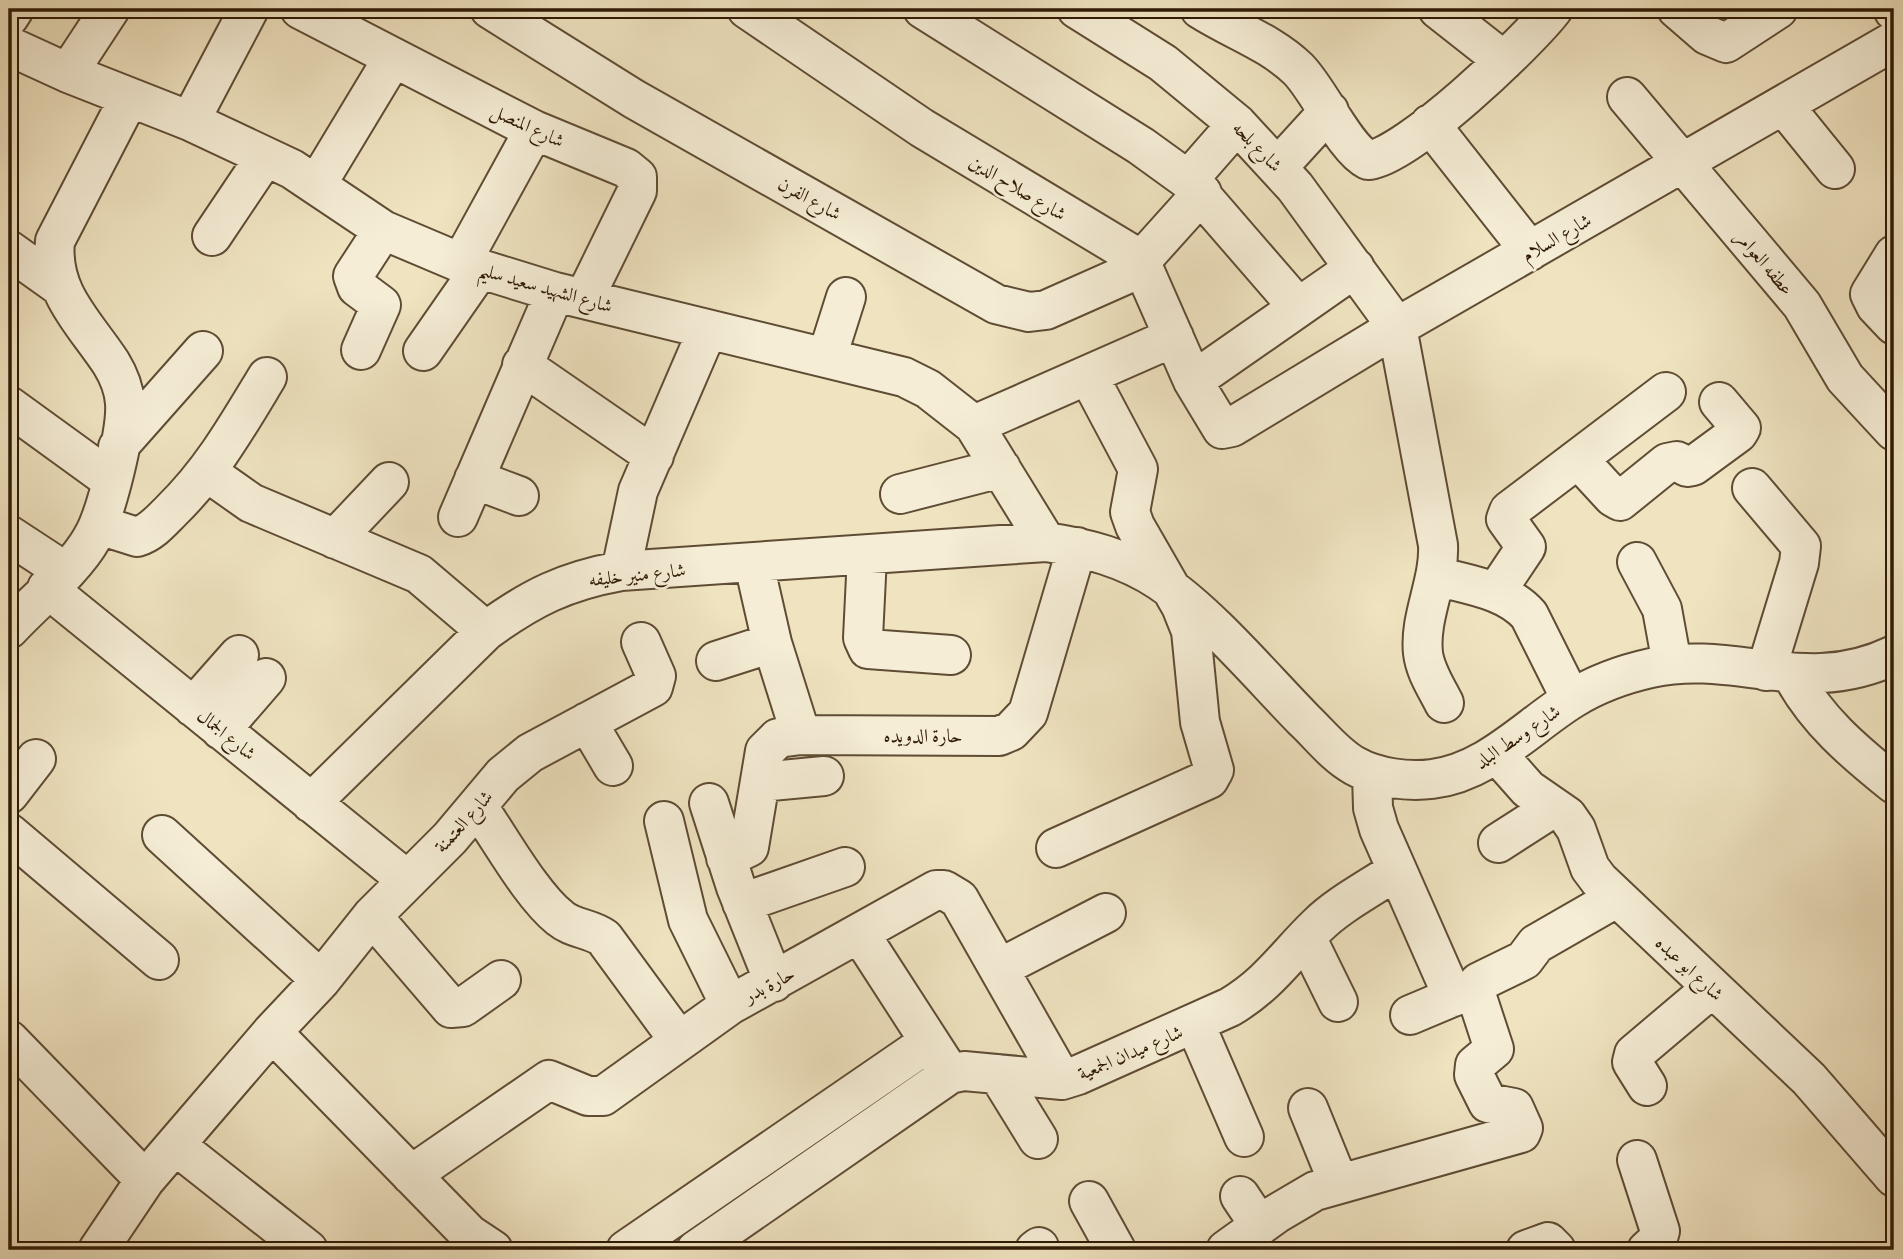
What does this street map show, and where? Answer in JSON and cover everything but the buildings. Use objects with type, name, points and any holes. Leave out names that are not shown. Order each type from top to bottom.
[{"type":"street","points":[[9,17],[14,9]]},
{"type":"street","points":[[68,73],[110,9]]},
{"type":"street","points":[[190,121],[249,9]]},
{"type":"street","name":"شارع المنصل","points":[[300,9],[534,130],[626,168],[637,177],[637,191],[570,295]]},
{"type":"street","name":"شارع الفرن","points":[[490,9],[634,99],[996,304],[1029,312],[1046,310],[1142,264]]},
{"type":"street","name":"شارع صلاح الدين","points":[[747,9],[922,128],[1126,249],[1142,264],[1193,381],[1218,425]]},
{"type":"street","points":[[923,9],[1141,146],[1195,187],[1298,307]]},
{"type":"street","name":"شارع بلحه","points":[[1077,9],[1163,63],[1237,124],[1278,167],[1396,327]]},
{"type":"street","points":[[1200,9],[1286,59],[1312,85],[1360,156],[1367,160],[1383,157],[1430,124],[1532,35],[1553,9]]},
{"type":"street","points":[[1438,9],[1504,61]]},
{"type":"street","points":[[1677,9],[1707,35],[1726,43],[1778,9]]},
{"type":"street","name":"شارع السلام","points":[[1218,425],[1222,429],[1232,427],[1396,327],[1683,165],[1894,41]]},
{"type":"street","name":"شارع الشهيد سعيد سليم","points":[[9,46],[68,73],[190,121],[317,184],[383,230],[471,266],[708,331],[904,377],[928,388],[974,425],[1001,468],[1061,545]]},
{"type":"street","points":[[317,184],[393,58]]},
{"type":"street","name":"عطفه العوامر","points":[[1627,97],[1802,305],[1845,378],[1894,431]]},
{"type":"street","points":[[58,285],[53,263],[55,241],[129,98]]},
{"type":"street","points":[[1784,106],[1835,169]]},
{"type":"street","points":[[1278,167],[1329,111]]},
{"type":"street","points":[[1142,264],[1237,124]]},
{"type":"street","points":[[1430,124],[1530,251]]},
{"type":"street","points":[[424,351],[471,266],[534,130]]},
{"type":"street","points":[[212,236],[265,157]]},
{"type":"street","points":[[361,350],[381,305],[357,287],[353,276],[383,230]]},
{"type":"street","points":[[9,250],[58,285],[113,365],[122,385],[125,407],[115,464],[99,524],[87,547],[9,629]]},
{"type":"street","points":[[1883,313],[1872,287],[1894,255]]},
{"type":"street","points":[[1193,381],[1354,268]]},
{"type":"street","points":[[458,517],[522,365],[570,295]]},
{"type":"street","points":[[827,357],[846,297]]},
{"type":"street","points":[[1823,339],[1857,308],[1883,313]]},
{"type":"street","points":[[1396,327],[1438,545],[1436,576],[1423,651],[1428,673],[1444,703]]},
{"type":"street","points":[[621,571],[638,491],[708,331]]},
{"type":"street","points":[[974,425],[1174,337]]},
{"type":"street","points":[[115,464],[203,351]]},
{"type":"street","points":[[522,365],[654,456]]},
{"type":"street","points":[[1056,848],[1212,775],[1214,764],[1200,722],[1191,631],[1135,526],[1130,512],[1138,469],[1088,375]]},
{"type":"street","points":[[99,524],[129,536],[144,535],[207,472],[267,377]]},
{"type":"street","points":[[1496,592],[1526,547],[1506,514],[1666,391]]},
{"type":"street","points":[[1578,459],[1613,497],[1620,501],[1667,463],[1677,461],[1687,467],[1693,466],[1738,433],[1741,428],[1719,402]]},
{"type":"street","points":[[9,406],[115,464]]},
{"type":"street","points":[[900,494],[1001,468]]},
{"type":"street","points":[[207,472],[251,503],[419,574],[486,631]]},
{"type":"street","points":[[474,479],[519,496]]},
{"type":"street","points":[[335,539],[389,482]]},
{"type":"street","points":[[1752,488],[1801,546],[1779,672],[1822,721],[1894,784]]},
{"type":"street","name":"شارع الجمال","points":[[9,535],[207,719],[407,880]]},
{"type":"street","name":"شارع وسط البلد","points":[[1061,545],[1134,566],[1172,591],[1338,754],[1372,774],[1430,779],[1457,774],[1497,754],[1572,699],[1625,675],[1672,664],[1779,672],[1847,673],[1868,667],[1894,654]]},
{"type":"street","name":"شارع منير خليفه","points":[[312,803],[486,631],[551,589],[587,577],[621,571],[1061,545]]},
{"type":"street","name":"حارة الدويده","points":[[723,849],[749,847],[765,751],[770,743],[778,738],[801,735],[999,736],[1011,731],[1028,713],[1061,545]]},
{"type":"street","points":[[867,556],[863,638],[868,649],[951,655]]},
{"type":"street","points":[[1637,562],[1661,609],[1672,664]]},
{"type":"street","points":[[754,564],[772,643],[801,735]]},
{"type":"street","points":[[1436,576],[1496,592],[1514,601],[1530,615],[1572,699]]},
{"type":"street","name":"شارع العتمنة","points":[[111,1245],[145,1180],[272,1032],[321,980],[372,916],[478,807],[503,775],[530,753],[653,687],[656,676],[641,642]]},
{"type":"street","points":[[716,661],[772,643]]},
{"type":"street","points":[[207,719],[252,666]]},
{"type":"street","points":[[587,722],[612,766]]},
{"type":"street","name":"شارع ابو عبده","points":[[1497,754],[1528,789],[1553,807],[1576,829],[1590,867],[1616,898],[1808,1079],[1894,1177]]},
{"type":"street","points":[[9,794],[36,759]]},
{"type":"street","points":[[1226,1250],[1250,1211],[1294,1202],[1339,1184],[1521,1133],[1523,1128],[1514,1108],[1509,1105],[1490,1104],[1474,1075],[1475,1065],[1494,1049],[1396,870],[1376,819],[1372,774]]},
{"type":"street","points":[[760,782],[824,776]]},
{"type":"street","points":[[709,803],[742,903],[775,982]]},
{"type":"street","points":[[478,807],[543,900],[559,918],[571,925],[594,931],[604,938],[678,1039]]},
{"type":"street","points":[[1498,843],[1553,807]]},
{"type":"street","points":[[664,821],[688,920],[730,1005]]},
{"type":"street","points":[[162,835],[321,980]]},
{"type":"street","points":[[673,858],[723,849]]},
{"type":"street","points":[[15,852],[159,960]]},
{"type":"street","points":[[742,903],[845,867]]},
{"type":"street","name":"شارع ميدان الجمعية","points":[[950,1074],[964,1071],[1062,1080],[1078,1076],[1195,1024],[1252,994],[1287,962],[1319,924],[1396,870]]},
{"type":"street","name":"حارة بدر","points":[[411,1175],[544,1083],[555,1081],[588,1096],[603,1096],[678,1039],[730,1005],[927,894],[944,890],[959,900],[1062,1080]]},
{"type":"street","points":[[1410,1015],[1463,992],[1524,960],[1536,944],[1616,898]]},
{"type":"street","points":[[1000,968],[1107,913]]},
{"type":"street","points":[[372,916],[451,1008],[463,1007],[501,980]]},
{"type":"street","points":[[696,1250],[739,1238],[950,1074],[860,934]]},
{"type":"street","points":[[1306,937],[1338,1002]]},
{"type":"street","points":[[1647,1086],[1632,1062],[1634,1054],[1712,988]]},
{"type":"street","points":[[1195,1024],[1244,1137]]},
{"type":"street","points":[[272,1032],[469,1234],[493,1250]]},
{"type":"street","points":[[9,1040],[145,1180]]},
{"type":"street","points":[[626,1250],[929,1042]]},
{"type":"street","points":[[998,1074],[1038,1139]]},
{"type":"street","points":[[1308,1108],[1339,1184]]},
{"type":"street","points":[[175,1145],[308,1250]]},
{"type":"street","points":[[1637,1160],[1660,1230],[1657,1241],[1647,1250]]},
{"type":"street","points":[[1089,1201],[1116,1250]]},
{"type":"street","points":[[1526,1250],[1548,1242],[1556,1250]]}]
